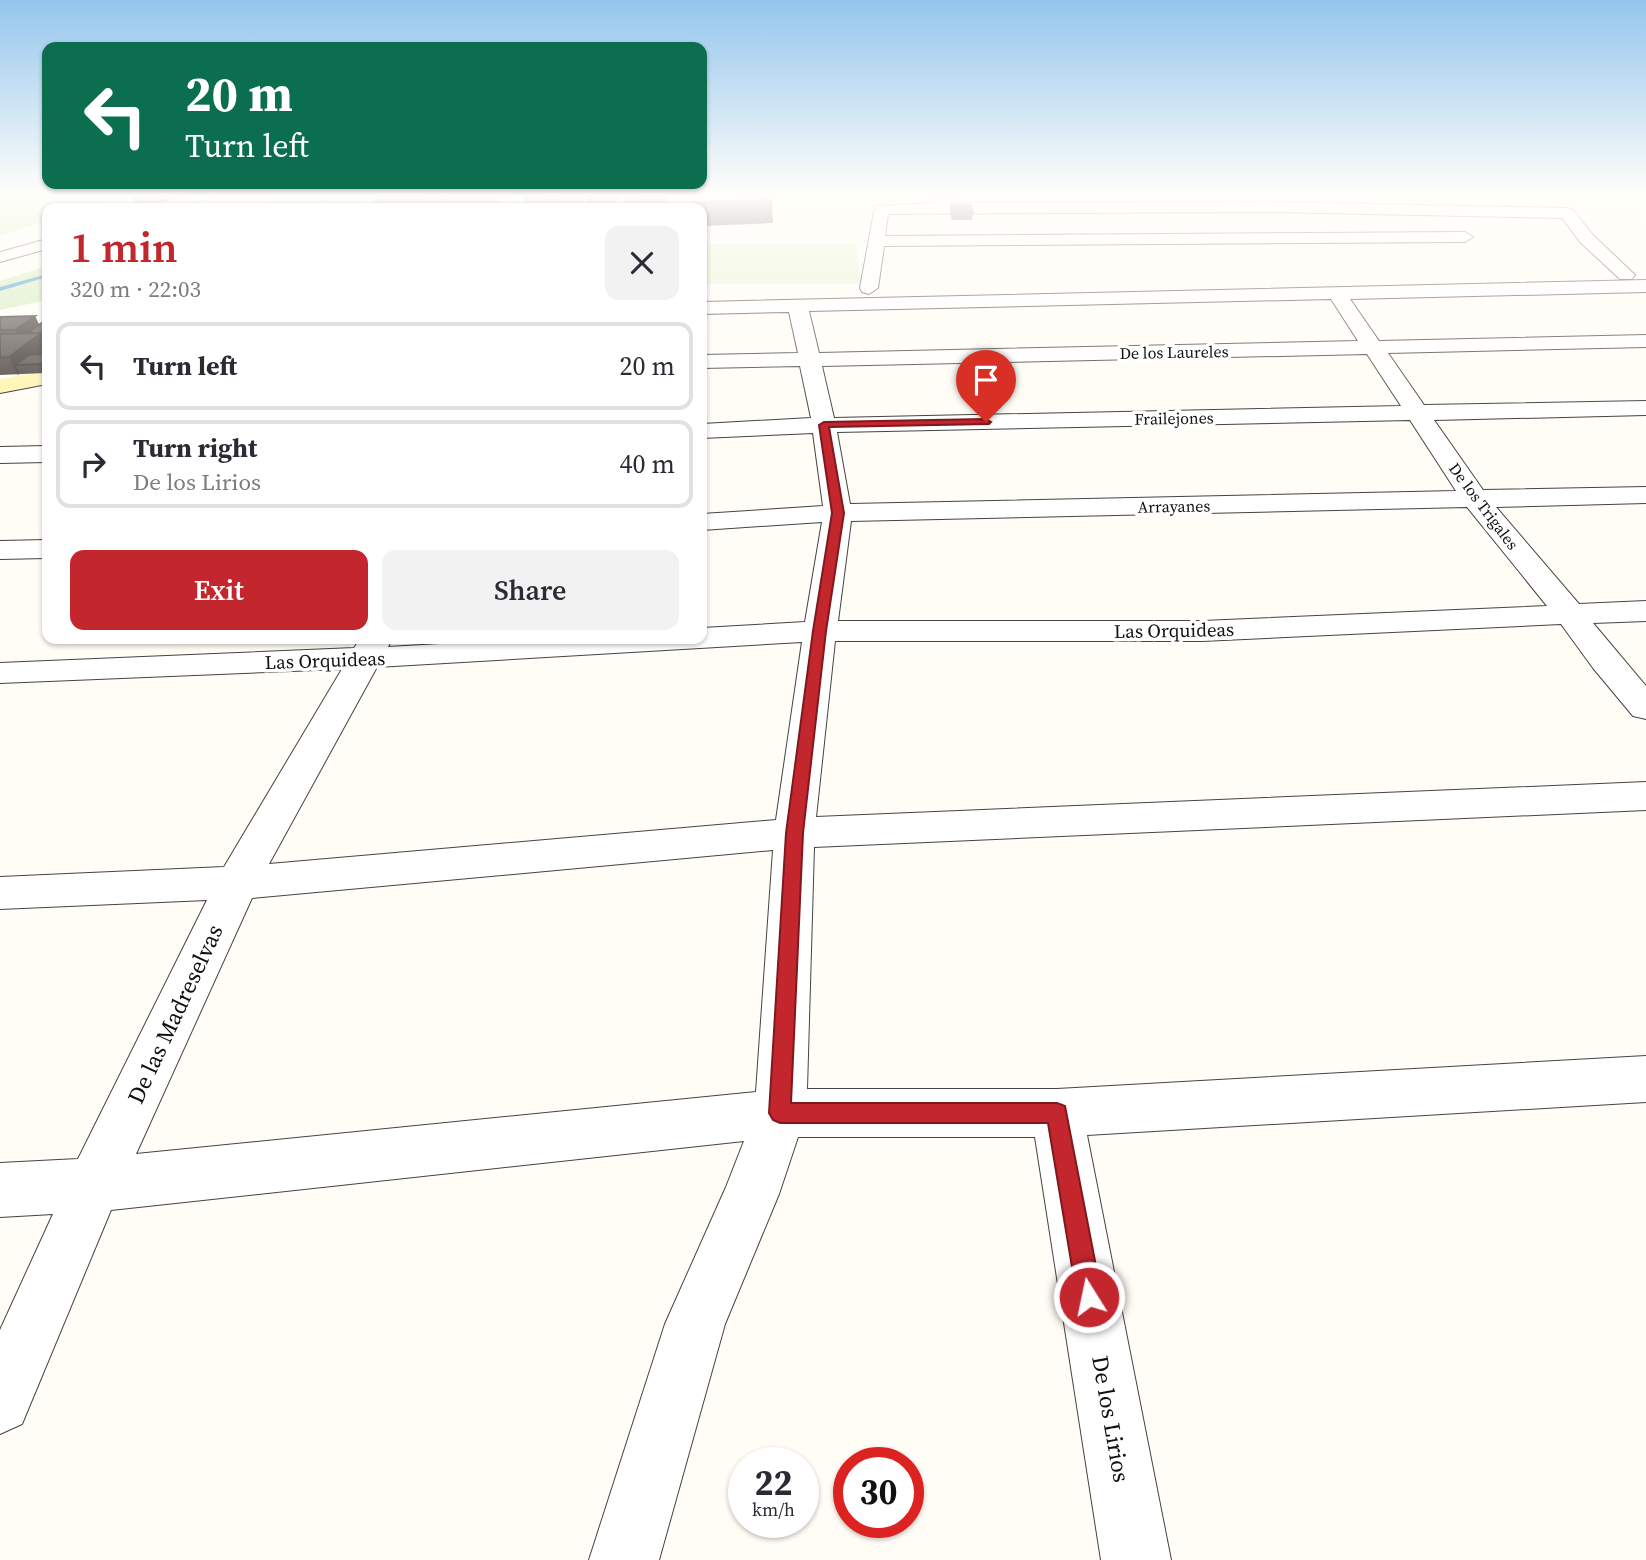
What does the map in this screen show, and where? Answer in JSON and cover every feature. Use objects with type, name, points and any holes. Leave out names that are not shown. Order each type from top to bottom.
[{"type":"street","points":[[869,288],[872,268]]},
{"type":"street","points":[[1618,268],[1626,275]]},
{"type":"street","points":[[707,290],[1343,282],[1646,274]]},
{"type":"street","points":[[707,308],[798,307],[1343,282],[1646,286]]},
{"type":"street","name":"De los Trigales","points":[[1343,282],[1375,348],[1475,499],[1646,708]]},
{"type":"street","points":[[624,1560],[695,1324],[751,1194],[780,1113],[794,833],[838,513],[824,425],[798,307]]},
{"type":"street","name":"De los Laureles","points":[[707,362],[1646,341]]},
{"type":"street","points":[[0,377],[42,376]]},
{"type":"street","points":[[0,387],[42,377]]},
{"type":"street","name":"Frailejones","points":[[707,431],[824,425],[1646,408]]},
{"type":"street","points":[[0,455],[42,454]]},
{"type":"street","name":"Arrayanes","points":[[707,522],[838,513],[1646,495]]},
{"type":"street","points":[[0,550],[42,549]]},
{"type":"street","name":"Las Orquideas","points":[[707,638],[820,631],[1202,631],[1646,611]]},
{"type":"street","name":"Las Orquideas","points":[[0,673],[371,649],[532,644]]},
{"type":"street","name":"De las Madreselvas","points":[[0,1402],[94,1185],[237,883],[371,649]]},
{"type":"street","points":[[0,893],[237,883],[794,833],[1646,796]]},
{"type":"street","points":[[0,1190],[94,1185],[780,1113],[1057,1113],[1646,1079]]},
{"type":"street","name":"De los Lirios","points":[[1057,1113],[1136,1560]]},
{"type":"green space","points":[[42,268],[42,301],[0,310],[0,281]]},
{"type":"green space","points":[[707,268],[859,268],[861,284],[707,284]]},
{"type":"building","points":[[35,316],[15,330],[0,330],[0,317]]},
{"type":"building","points":[[42,323],[42,334],[27,334]]},
{"type":"building","points":[[41,333],[9,357],[0,358],[0,334]]},
{"type":"building","points":[[42,354],[42,363],[15,365],[29,355]]},
{"type":"waterway","points":[[0,289],[42,276]]},
{"type":"route","points":[[986,422],[824,425],[838,513],[794,833],[780,1113],[1057,1113],[1089,1297]]}]
